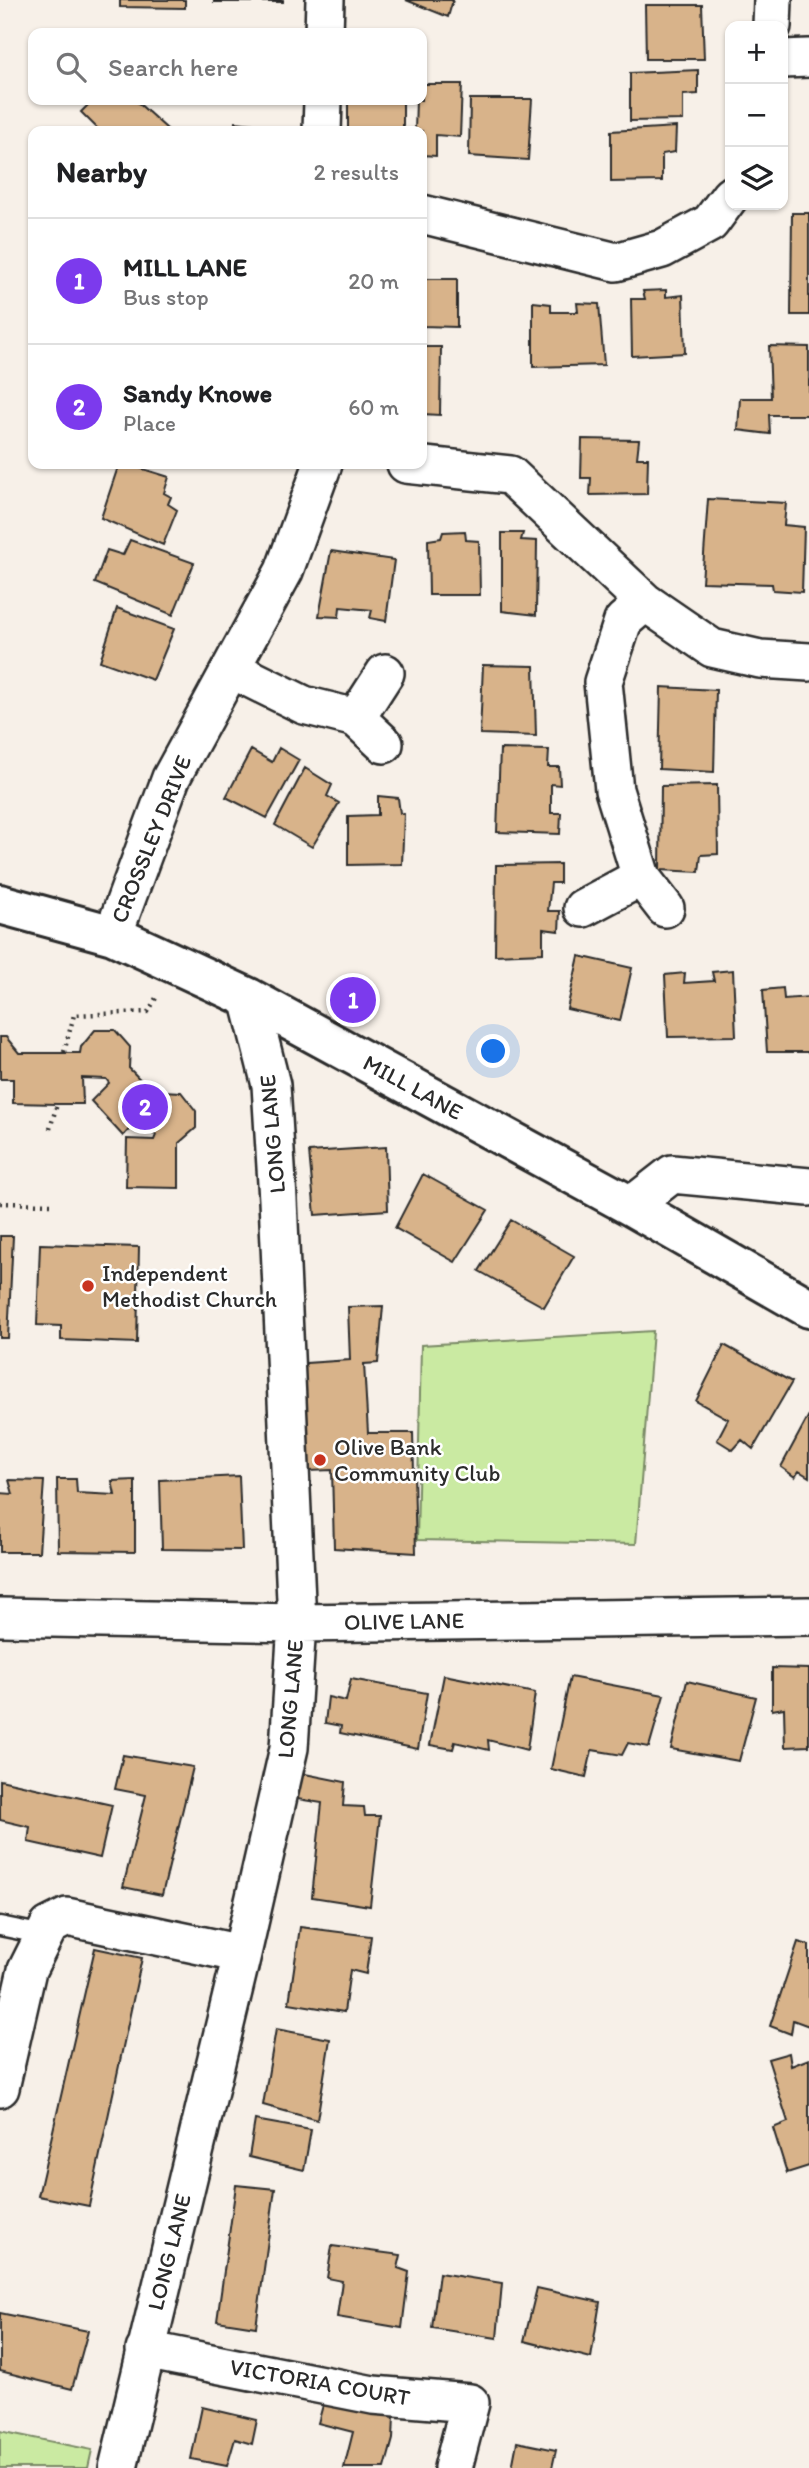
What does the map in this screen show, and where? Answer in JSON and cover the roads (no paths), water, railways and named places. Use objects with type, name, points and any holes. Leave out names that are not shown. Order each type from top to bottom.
[{"type":"street","points":[[324,28],[325,0]]},
{"type":"street","points":[[772,21],[773,0]]},
{"type":"street","points":[[788,59],[809,58]]},
{"type":"street","points":[[322,126],[323,105]]},
{"type":"street","points":[[427,215],[616,262],[662,248],[710,223],[725,203]]},
{"type":"street","points":[[427,466],[510,475],[645,602],[712,648],[760,659],[809,663]]},
{"type":"street","name":"CROSSLEY DRIVE","points":[[113,935],[171,778],[284,571],[321,469]]},
{"type":"street","points":[[645,602],[623,621],[603,682],[614,790],[641,877],[665,908]]},
{"type":"street","points":[[231,669],[304,705],[356,718],[384,744]]},
{"type":"street","points":[[356,718],[385,673]]},
{"type":"street","points":[[583,908],[641,877]]},
{"type":"street","name":"MILL LANE","points":[[0,904],[113,935],[249,998],[631,1206],[809,1308]]},
{"type":"street","name":"LONG LANE","points":[[118,2468],[289,1748],[297,1623],[271,1085],[249,998]]},
{"type":"street","points":[[631,1206],[672,1174],[809,1188]]},
{"type":"street","name":"OLIVE LANE","points":[[0,1617],[297,1623],[809,1616]]},
{"type":"street","points":[[0,2088],[27,1970],[49,1926],[67,1917],[242,1954]]},
{"type":"street","name":"VICTORIA COURT","points":[[145,2350],[373,2395],[470,2403],[453,2468]]},
{"type":"lane","points":[[0,1926],[44,1935]]},
{"type":"place","name":"MILL LANE","points":[[353,1000]]},
{"type":"place","name":"Sandy Knowe","points":[[145,1107]]},
{"type":"place","name":"Independent Methodist Church","points":[[88,1286]]},
{"type":"place","name":"Olive Bank Community Club","points":[[320,1460]]}]
